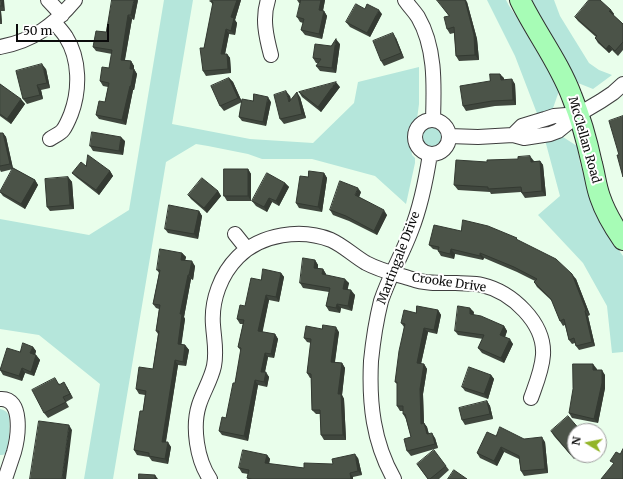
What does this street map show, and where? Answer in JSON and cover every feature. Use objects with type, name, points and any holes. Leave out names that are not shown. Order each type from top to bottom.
[{"type":"street","points":[[48,0],[71,48],[77,75],[77,90],[74,105],[63,130],[50,139]]},
{"type":"street","points":[[0,47],[11,45],[30,38],[58,19],[75,0]]},
{"type":"street","points":[[268,0],[265,10],[265,32],[271,54]]},
{"type":"street","points":[[405,0],[418,17],[430,47],[433,74],[433,120]]},
{"type":"street","name":"McClellan Road","points":[[520,0],[533,25],[560,69],[569,88],[587,144],[600,196],[608,215],[623,240]]},
{"type":"street","points":[[449,136],[478,137],[513,135],[524,138],[550,134],[558,131],[578,114],[607,97],[623,84]]},
{"type":"street","points":[[433,120],[444,125],[449,136],[443,150],[430,154],[425,153],[417,146],[415,136],[416,131],[423,123],[433,120]]},
{"type":"street","name":"Martingale Drive","points":[[394,479],[387,466],[378,441],[373,419],[370,392],[372,346],[381,302],[419,208],[430,154]]},
{"type":"street","points":[[210,479],[198,451],[195,426],[196,414],[213,370],[216,357],[213,312],[218,289],[230,267],[247,249],[235,234]]},
{"type":"street","name":"Crooke Drive","points":[[247,249],[283,235],[308,234],[332,240],[365,262],[379,269],[392,273],[420,281],[457,284],[470,283],[492,288],[520,306],[527,313],[538,330],[542,343],[542,364],[531,398]]},
{"type":"street","points":[[0,399],[10,401],[17,412],[14,451],[5,479]]},
{"type":"shaded area","points":[[164,0],[193,0],[172,124],[250,139],[313,143],[354,103],[358,82],[419,67],[419,104],[417,119],[410,129],[409,135],[412,155],[415,158],[415,163],[406,204],[375,176],[312,159],[262,159],[248,154],[196,144],[166,162],[113,479],[84,479],[100,384],[39,335],[0,329],[0,219],[89,235],[129,210]]},
{"type":"shaded area","points":[[487,0],[506,0],[516,16],[559,91],[552,111],[538,116],[515,56]]},
{"type":"shaded area","points":[[532,0],[554,0],[560,16],[589,63],[599,70],[612,75],[593,89],[578,83],[560,49],[538,14]]},
{"type":"shaded area","points":[[431,125],[440,128],[443,137],[440,146],[431,149],[422,146],[419,137],[422,128]]},
{"type":"shaded area","points":[[554,137],[563,137],[577,146],[580,163],[590,196],[611,239],[623,256],[623,352],[612,353],[607,306],[583,263],[538,215],[560,196],[545,140]]},
{"type":"shaded area","points":[[0,409],[5,411],[9,417],[8,446],[4,455],[0,455]]},
{"type":"building","points":[[112,0],[134,0],[131,15],[128,15],[121,60],[131,61],[130,69],[134,69],[122,120],[96,115],[99,101],[105,102],[109,83],[100,81],[102,67],[109,68],[112,50],[93,47],[96,31],[106,32]]},
{"type":"building","points":[[237,0],[231,17],[234,18],[231,31],[226,29],[221,54],[227,54],[228,69],[203,71],[200,48],[204,48],[213,2],[210,1]]},
{"type":"building","points":[[301,0],[321,0],[319,10],[324,11],[319,34],[301,30],[304,19],[297,17]]},
{"type":"building","points":[[437,0],[465,0],[474,35],[475,55],[456,56],[454,27],[447,29],[444,17],[449,16]]},
{"type":"building","points":[[589,0],[600,0],[623,24],[623,42],[615,51],[609,45],[606,49],[595,38],[597,36],[575,17]]},
{"type":"building","points":[[356,4],[365,9],[367,4],[379,10],[367,33],[346,22]]},
{"type":"building","points":[[393,33],[401,53],[381,61],[373,41]]},
{"type":"building","points":[[336,39],[332,68],[316,66],[321,59],[313,58],[315,44],[331,46]]},
{"type":"building","points":[[42,64],[47,83],[37,85],[40,95],[23,99],[16,71]]},
{"type":"building","points":[[490,74],[500,74],[501,80],[512,79],[513,100],[492,101],[463,106],[460,86],[490,81]]},
{"type":"building","points":[[229,78],[238,98],[220,106],[211,86]]},
{"type":"building","points":[[336,82],[318,107],[299,92]]},
{"type":"building","points":[[0,84],[21,99],[7,119],[0,114]]},
{"type":"building","points":[[286,91],[289,102],[297,92],[302,114],[280,119],[274,95]]},
{"type":"building","points":[[254,94],[268,97],[263,122],[239,117],[242,99],[253,101]]},
{"type":"building","points":[[623,116],[623,177],[617,155],[619,155],[609,121]]},
{"type":"building","points":[[92,132],[121,137],[119,151],[90,146]]},
{"type":"building","points":[[0,133],[3,133],[10,164],[0,166]]},
{"type":"building","points":[[88,155],[110,171],[96,190],[72,173],[81,162],[86,166]]},
{"type":"building","points":[[530,156],[531,162],[540,161],[542,191],[522,193],[521,187],[488,189],[488,187],[454,185],[456,160],[487,162],[487,160],[518,159],[518,157]]},
{"type":"building","points":[[13,168],[35,180],[21,204],[0,192]]},
{"type":"building","points":[[224,169],[248,169],[248,196],[224,196]]},
{"type":"building","points":[[309,171],[324,173],[318,207],[296,203],[300,176],[308,177]]},
{"type":"building","points":[[267,173],[285,183],[276,201],[269,198],[264,207],[252,201]]},
{"type":"building","points":[[68,177],[70,205],[47,207],[45,179]]},
{"type":"building","points":[[202,178],[218,191],[204,208],[188,195]]},
{"type":"building","points":[[340,181],[358,188],[355,195],[384,210],[374,231],[346,216],[330,210]]},
{"type":"building","points":[[169,205],[199,211],[194,234],[165,229]]},
{"type":"building","points":[[463,220],[488,226],[517,238],[516,239],[556,259],[572,274],[586,310],[592,342],[576,346],[574,338],[569,340],[564,319],[560,321],[551,299],[534,282],[537,279],[514,267],[480,253],[480,256],[451,249],[450,254],[438,251],[439,247],[429,245],[434,225],[461,231]]},
{"type":"building","points":[[160,249],[182,253],[181,260],[192,261],[180,314],[182,314],[178,344],[185,345],[183,362],[175,360],[162,442],[168,442],[165,459],[149,456],[149,453],[134,450],[140,411],[143,411],[146,391],[136,389],[139,367],[153,369],[159,331],[156,331],[160,305],[153,304],[160,270],[157,270]]},
{"type":"building","points":[[303,258],[315,260],[314,268],[323,269],[322,274],[345,279],[343,289],[351,290],[348,306],[337,304],[336,308],[326,306],[330,288],[300,283]]},
{"type":"building","points":[[263,269],[281,273],[276,297],[266,295],[258,331],[275,334],[271,354],[265,353],[261,372],[266,372],[264,382],[255,380],[244,436],[219,431],[222,417],[226,418],[233,383],[235,383],[241,348],[238,347],[244,320],[237,319],[240,305],[245,306],[251,278],[261,280]]},
{"type":"building","points":[[417,306],[438,310],[434,330],[424,328],[417,363],[424,364],[420,389],[421,424],[424,423],[427,434],[432,433],[435,444],[407,451],[404,439],[411,437],[405,414],[403,414],[403,406],[397,406],[397,382],[395,382],[399,351],[405,324],[401,323],[404,310],[416,313]]},
{"type":"building","points":[[458,306],[470,308],[470,314],[481,316],[504,326],[500,335],[510,339],[501,358],[478,348],[484,335],[455,331]]},
{"type":"building","points":[[323,325],[336,327],[331,362],[342,363],[338,394],[341,394],[343,435],[321,435],[320,410],[312,410],[311,374],[307,373],[311,339],[304,338],[306,326],[322,329]]},
{"type":"building","points":[[23,343],[33,347],[30,353],[36,355],[31,372],[22,368],[19,376],[0,370],[7,348],[20,352]]},
{"type":"building","points":[[573,364],[593,364],[593,370],[602,370],[602,383],[594,419],[569,413],[573,389]]},
{"type":"building","points":[[469,367],[491,375],[484,394],[462,387]]},
{"type":"building","points":[[55,378],[59,385],[64,382],[70,394],[63,397],[66,402],[44,413],[32,390]]},
{"type":"building","points":[[487,401],[490,414],[462,420],[459,408]]},
{"type":"building","points":[[568,416],[574,423],[567,423],[567,450],[551,431]]},
{"type":"building","points":[[39,421],[69,425],[62,479],[30,479]]},
{"type":"building","points":[[500,427],[524,439],[542,437],[545,469],[521,471],[519,456],[501,447],[494,461],[477,453],[487,432],[496,436]]},
{"type":"building","points":[[623,449],[623,479],[601,479],[614,463],[610,461],[616,452],[620,454]]},
{"type":"building","points":[[243,450],[267,455],[265,463],[304,468],[304,463],[333,464],[332,459],[355,454],[358,471],[350,473],[351,479],[252,479],[247,478],[249,470],[239,468]]},
{"type":"building","points":[[434,450],[446,466],[428,479],[417,464]]},
{"type":"building","points":[[454,470],[467,479],[448,479]]},
{"type":"building","points":[[139,474],[155,475],[155,479],[139,479]]}]
